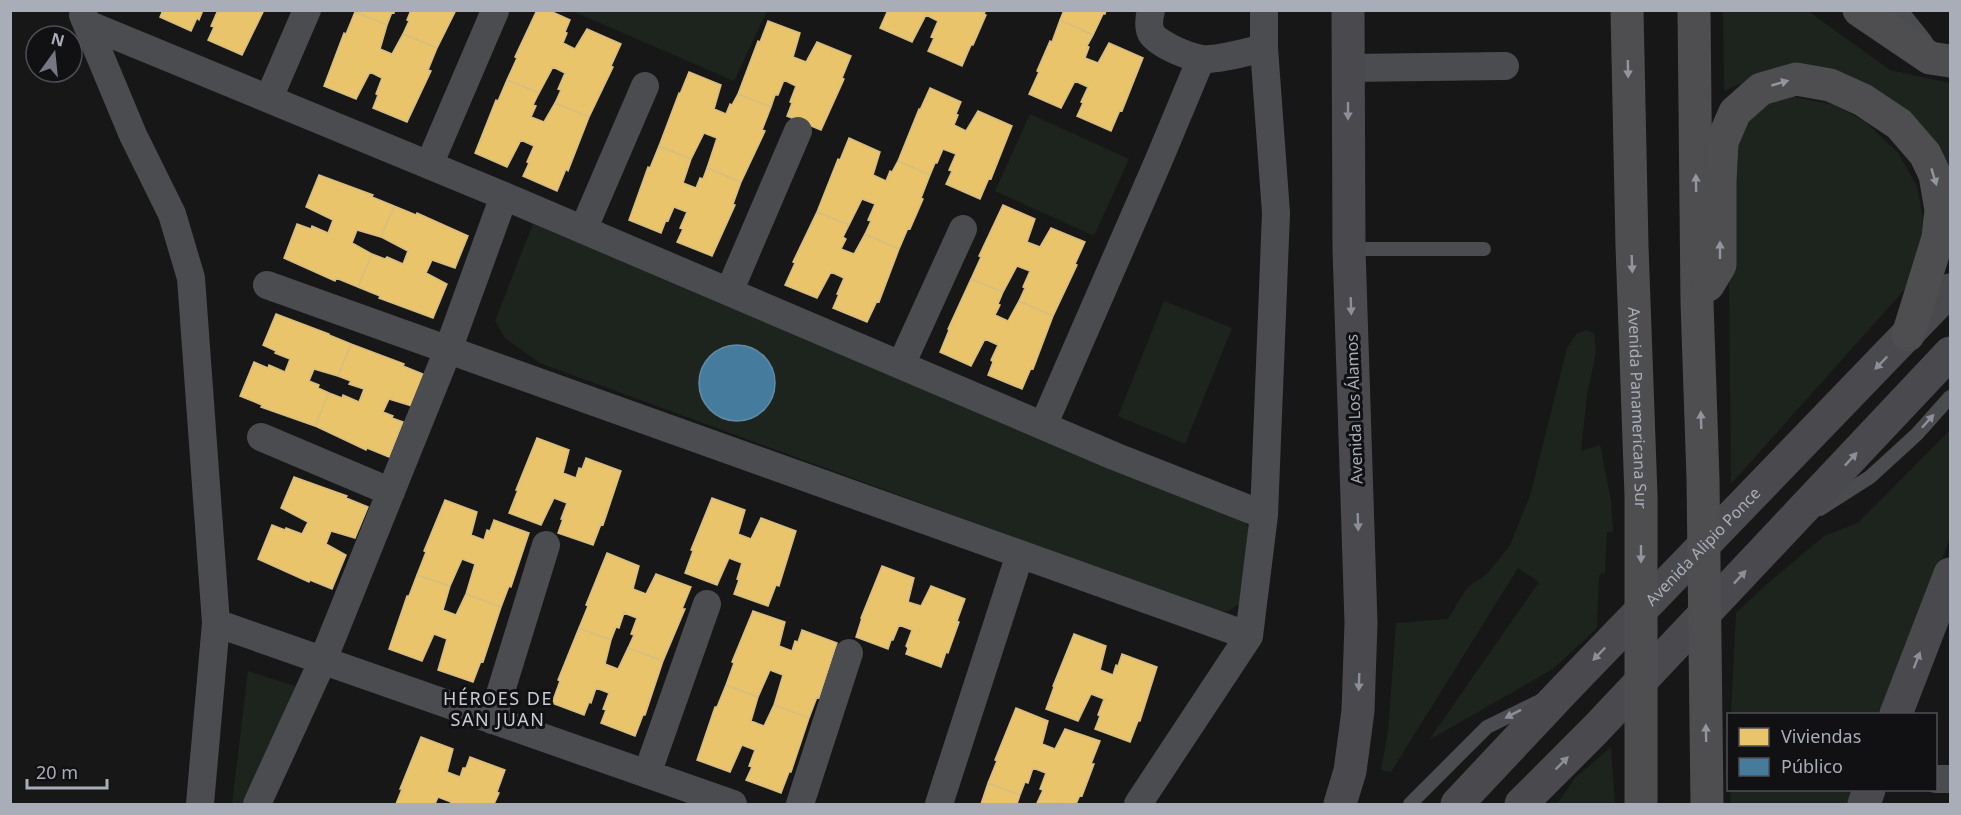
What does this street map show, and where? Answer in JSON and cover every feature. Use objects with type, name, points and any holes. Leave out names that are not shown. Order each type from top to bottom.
[{"type":"highway","name":"Avenida Panamericana Sur","points":[[1627,10],[1632,246],[1641,495],[1641,799]]},
{"type":"highway","points":[[1694,10],[1697,302],[1703,478],[1707,798]]},
{"type":"highway","points":[[1859,10],[1940,60]]},
{"type":"highway","points":[[1697,302],[1720,266],[1722,142],[1735,112],[1761,89],[1796,79],[1830,85],[1863,100],[1899,124],[1925,154],[1935,175],[1941,210],[1938,238],[1908,335]]},
{"type":"main road","name":"Avenida Los Álamos","points":[[1340,804],[1350,771],[1358,711],[1361,623],[1349,249],[1348,10]]},
{"type":"main road","name":"Avenida Alipio Ponce","points":[[1457,804],[1950,290]]},
{"type":"main road","points":[[1521,804],[1595,730],[1950,353]]},
{"type":"main road","points":[[1896,713],[1950,574]]},
{"type":"street","points":[[269,98],[307,10]]},
{"type":"street","points":[[1151,10],[1149,25],[1151,33],[1157,40],[1201,59],[1264,48]]},
{"type":"street","points":[[1138,804],[1249,636],[1264,515],[1276,213],[1264,48],[1264,10]]},
{"type":"street","points":[[1892,10],[1940,60]]},
{"type":"street","points":[[429,165],[495,11]]},
{"type":"street","points":[[84,17],[269,98],[1114,456],[1264,515]]},
{"type":"street","points":[[84,17],[133,135],[172,214],[191,278],[216,622],[200,804]]},
{"type":"street","points":[[1043,426],[1201,59]]},
{"type":"street","points":[[1348,68],[1505,66]]},
{"type":"street","points":[[583,230],[645,86]]},
{"type":"street","points":[[729,292],[798,131]]},
{"type":"street","points":[[257,804],[323,660],[448,350],[504,196]]},
{"type":"street","points":[[901,365],[963,229]]},
{"type":"street","points":[[267,285],[1249,636]]},
{"type":"street","points":[[261,437],[391,492]]},
{"type":"street","points":[[492,720],[546,545]]},
{"type":"street","points":[[939,804],[1020,554]]},
{"type":"street","points":[[647,774],[706,604]]},
{"type":"street","points":[[216,622],[733,804]]},
{"type":"street","points":[[800,804],[849,654]]},
{"type":"lane","points":[[1349,249],[1484,249]]},
{"type":"lane","points":[[1782,532],[1870,477],[1917,434],[1950,397]]},
{"type":"lane","points":[[1410,804],[1487,727],[1566,688]]},
{"type":"shaded area","points":[[767,10],[734,81],[572,11]]},
{"type":"shaded area","points":[[1723,11],[1808,11],[1890,70],[1950,83],[1950,182],[1912,126],[1775,69],[1724,91]]},
{"type":"shaded area","points":[[1794,97],[1834,105],[1866,122],[1898,153],[1917,186],[1925,229],[1922,270],[1731,484],[1728,164],[1740,126],[1766,104]]},
{"type":"shaded area","points":[[1030,114],[1129,159],[1094,236],[995,191]]},
{"type":"shaded area","points":[[533,224],[1245,521],[1250,531],[1239,604],[1228,611],[1217,612],[540,363],[505,338],[495,321]]},
{"type":"shaded area","points":[[1164,301],[1232,328],[1185,444],[1118,416]]},
{"type":"shaded area","points":[[1586,330],[1594,333],[1596,351],[1587,396],[1581,451],[1600,445],[1611,501],[1613,532],[1607,532],[1605,573],[1599,575],[1597,628],[1553,669],[1429,740],[1539,582],[1518,568],[1391,772],[1381,770],[1388,731],[1396,623],[1448,619],[1467,588],[1488,573],[1510,545],[1530,496],[1567,348],[1576,334]]},
{"type":"shaded area","points":[[1950,430],[1950,538],[1884,713],[1731,713],[1736,613],[1824,536],[1858,523]]},
{"type":"shaded area","points":[[248,671],[295,686],[247,804],[232,804]]},
{"type":"shaded area","points":[[1611,747],[1615,804],[1557,804],[1575,778]]},
{"type":"shaded area","points":[[1730,791],[1856,791],[1851,804],[1731,804]]},
{"type":"building: Viviendas","points":[[163,10],[203,10],[191,31],[160,17]]},
{"type":"building: Viviendas","points":[[218,10],[264,10],[242,55],[208,40]]},
{"type":"building: Viviendas","points":[[356,10],[395,10],[387,25],[355,12]]},
{"type":"building: Viviendas","points":[[411,10],[456,10],[437,48],[403,34]]},
{"type":"building: Viviendas","points":[[537,10],[548,10],[570,20],[563,43],[575,49],[587,29],[621,44],[611,66],[613,67],[589,117],[555,103],[565,73],[553,67],[539,93],[507,80]]},
{"type":"building: Viviendas","points":[[888,10],[986,10],[984,14],[986,15],[962,66],[928,51],[938,21],[926,15],[912,42],[880,28]]},
{"type":"building: Viviendas","points":[[1064,10],[1106,10],[1093,35],[1060,20]]},
{"type":"building: Viviendas","points":[[355,12],[387,25],[380,49],[392,54],[403,34],[437,48],[428,70],[431,71],[407,122],[373,108],[382,78],[370,72],[356,99],[324,86],[344,33],[346,34]]},
{"type":"building: Viviendas","points":[[1060,20],[1093,35],[1087,46],[1089,47],[1085,58],[1098,63],[1109,43],[1143,58],[1122,111],[1120,110],[1111,131],[1077,116],[1088,87],[1075,81],[1061,108],[1029,94]]},
{"type":"building: Viviendas","points":[[768,21],[800,33],[793,57],[806,62],[817,42],[851,56],[842,78],[844,79],[821,130],[787,116],[796,86],[784,80],[771,107],[738,94]]},
{"type":"building: Viviendas","points":[[689,72],[721,85],[714,109],[726,114],[738,94],[771,107],[762,130],[765,131],[741,182],[707,168],[717,138],[704,133],[691,159],[659,146]]},
{"type":"building: Viviendas","points":[[507,80],[539,93],[533,105],[536,106],[531,117],[544,122],[555,103],[589,117],[568,171],[566,169],[557,191],[523,176],[534,146],[521,140],[507,167],[475,153],[496,100],[498,101]]},
{"type":"building: Viviendas","points":[[930,88],[961,102],[954,125],[966,131],[978,111],[1012,126],[991,179],[989,178],[980,199],[946,184],[956,154],[943,149],[930,175],[898,161]]},
{"type":"building: Viviendas","points":[[849,138],[880,152],[873,175],[886,181],[898,161],[930,175],[921,198],[923,199],[899,249],[865,234],[875,204],[862,199],[849,225],[817,212]]},
{"type":"building: Viviendas","points":[[659,146],[691,159],[683,183],[696,188],[707,168],[741,182],[733,204],[735,205],[712,256],[677,242],[687,212],[674,207],[661,233],[629,220],[648,167],[650,168]]},
{"type":"building: Viviendas","points":[[319,175],[373,195],[372,197],[394,206],[381,237],[357,230],[352,243],[372,254],[358,287],[336,278],[335,281],[284,258],[297,224],[311,229],[312,226],[328,233],[333,220],[306,207]]},
{"type":"building: Viviendas","points":[[1003,205],[1035,219],[1027,242],[1040,247],[1051,228],[1085,242],[1053,316],[1019,301],[1030,271],[1017,266],[1003,292],[971,279]]},
{"type":"building: Viviendas","points":[[394,206],[416,215],[417,213],[468,236],[455,268],[432,260],[426,273],[447,284],[433,318],[379,298],[380,296],[358,287],[372,254],[403,264],[408,251],[381,237]]},
{"type":"building: Viviendas","points":[[817,212],[849,225],[843,237],[846,239],[841,249],[854,254],[865,234],[899,249],[879,302],[877,301],[867,322],[833,308],[844,278],[831,272],[817,298],[785,285],[795,263],[793,262]]},
{"type":"building: Viviendas","points":[[971,279],[1003,292],[995,315],[1008,321],[1019,301],[1053,316],[1033,369],[1031,368],[1022,389],[988,375],[993,362],[991,360],[998,345],[985,339],[971,366],[940,352]]},
{"type":"building: Viviendas","points":[[276,314],[351,344],[338,376],[314,369],[309,381],[329,393],[315,426],[261,407],[262,405],[240,396],[254,362],[285,372],[290,359],[263,345]]},
{"type":"building: Viviendas","points":[[351,344],[404,364],[403,366],[425,375],[412,406],[389,399],[383,412],[403,422],[389,457],[367,448],[366,450],[315,426],[329,393],[342,398],[343,395],[359,402],[364,389],[349,384],[351,381],[338,376]]},
{"type":"building: Viviendas","points":[[537,438],[569,450],[563,473],[576,478],[586,458],[621,471],[603,525],[601,524],[593,545],[558,533],[567,503],[554,498],[541,525],[509,513]]},
{"type":"building: Viviendas","points":[[294,477],[347,496],[346,498],[368,507],[355,538],[331,531],[326,544],[346,555],[332,589],[310,580],[309,582],[258,559],[272,525],[302,534],[308,522],[281,508]]},
{"type":"building: Viviendas","points":[[712,498],[745,510],[738,534],[751,539],[761,518],[796,531],[779,586],[776,585],[768,606],[734,594],[742,563],[729,558],[717,585],[685,573],[693,551],[691,550]]},
{"type":"building: Viviendas","points":[[445,500],[477,512],[471,535],[484,540],[494,520],[529,533],[511,587],[509,586],[501,607],[466,594],[475,564],[462,559],[450,586],[417,575],[426,552],[424,551]]},
{"type":"building: Viviendas","points":[[607,553],[639,566],[633,589],[646,594],[656,574],[691,587],[682,609],[685,609],[663,661],[628,648],[634,635],[631,634],[637,618],[624,613],[619,628],[616,627],[611,640],[579,628]]},
{"type":"building: Viviendas","points":[[882,566],[914,578],[908,602],[921,606],[931,586],[965,599],[957,621],[959,622],[941,667],[906,654],[908,648],[906,646],[912,630],[899,625],[888,649],[856,637],[861,618]]},
{"type":"building: Viviendas","points":[[417,575],[450,586],[443,610],[456,615],[466,594],[501,607],[483,662],[481,661],[473,682],[438,670],[447,639],[434,634],[422,661],[389,649],[407,596],[409,596]]},
{"type":"building: Viviendas","points":[[753,611],[785,622],[779,646],[792,651],[802,630],[837,643],[819,698],[817,697],[809,718],[774,705],[783,675],[770,670],[758,697],[726,685],[734,663],[732,662]]},
{"type":"building: Viviendas","points":[[579,628],[611,640],[605,664],[618,669],[628,648],[663,661],[645,715],[643,715],[635,736],[601,723],[609,693],[596,688],[584,715],[552,703],[560,681],[558,680]]},
{"type":"building: Viviendas","points":[[1074,634],[1106,646],[1100,670],[1113,675],[1122,654],[1157,667],[1140,721],[1138,721],[1130,742],[1095,729],[1104,699],[1091,694],[1078,721],[1046,709]]},
{"type":"building: Viviendas","points":[[726,685],[758,697],[751,721],[764,726],[774,705],[809,718],[791,772],[789,772],[781,793],[746,780],[752,767],[749,766],[755,750],[742,745],[730,772],[697,760],[715,707]]},
{"type":"building: Viviendas","points":[[1016,708],[1048,721],[1042,744],[1055,749],[1065,729],[1100,741],[1082,796],[1080,795],[1076,804],[1037,803],[1043,790],[1040,789],[1046,773],[1033,768],[1028,783],[1025,782],[1020,795],[988,783]]},
{"type":"building: Viviendas","points":[[421,737],[453,749],[447,772],[460,777],[470,757],[505,770],[494,804],[450,804],[451,802],[438,797],[435,804],[396,804]]},
{"type":"building: Viviendas","points":[[988,783],[1020,795],[1017,804],[981,804]]},
{"type":"building: Público","points":[[737,345],[752,348],[764,356],[772,368],[775,383],[772,398],[764,410],[752,418],[737,421],[722,418],[710,410],[702,398],[699,383],[702,368],[710,356],[722,348]]},
{"type":"district","name":"HÉROES DE SAN JUAN","points":[[498,708]]}]
